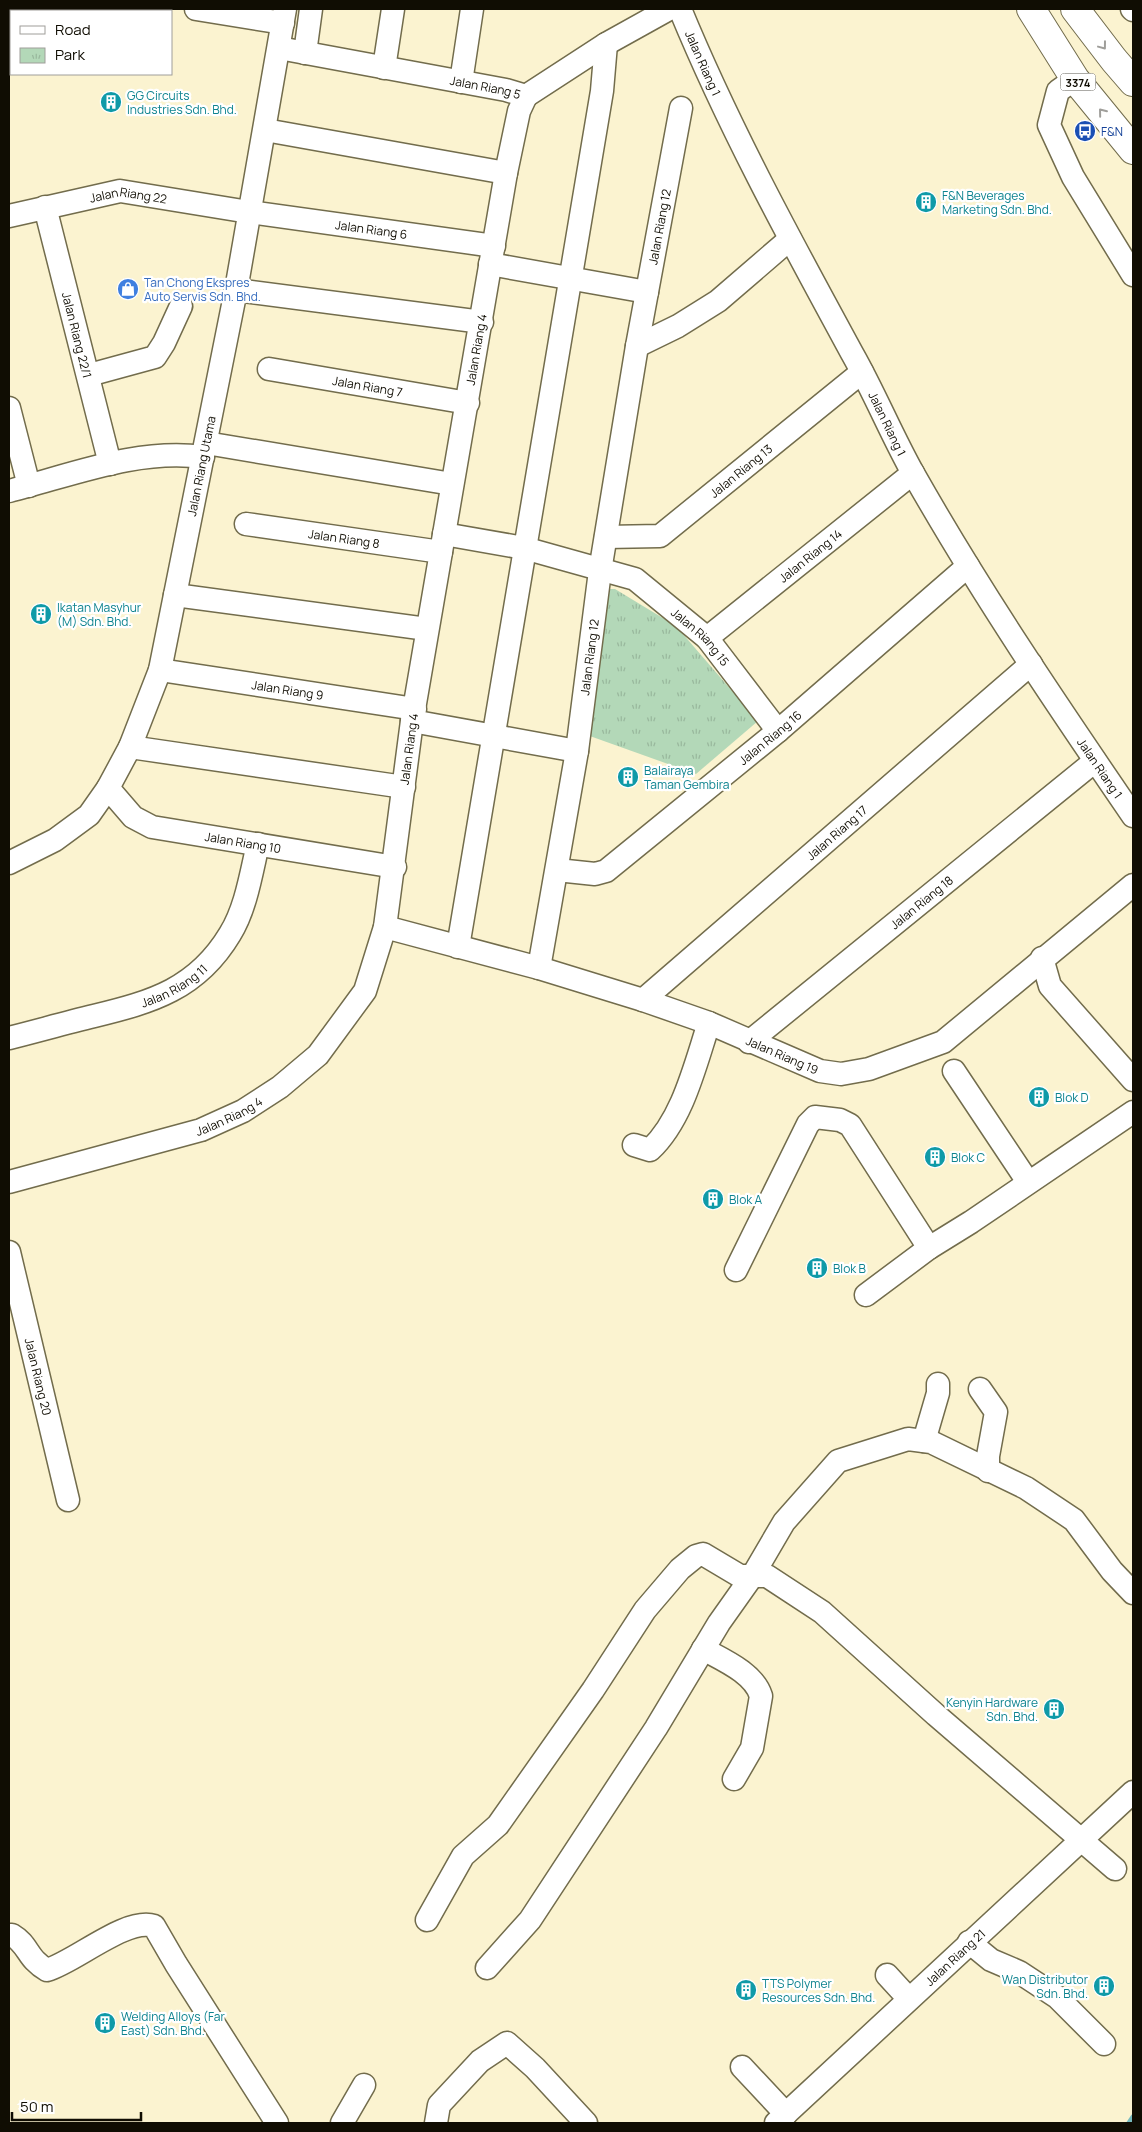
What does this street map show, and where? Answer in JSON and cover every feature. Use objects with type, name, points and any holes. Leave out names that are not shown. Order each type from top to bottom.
[{"type":"main road","name":"3374","points":[[1031,9],[1076,79],[1133,150]]},
{"type":"main road","points":[[1075,9],[1133,82]]},
{"type":"street","points":[[196,9],[284,16]]},
{"type":"street","points":[[304,53],[311,9]]},
{"type":"street","points":[[384,68],[393,9]]},
{"type":"street","name":"Jalan Riang 5","points":[[279,48],[526,96],[606,44],[669,9]]},
{"type":"street","name":"Jalan Riang 1","points":[[680,9],[736,136],[862,372],[913,473],[968,566],[1133,816]]},
{"type":"street","points":[[461,82],[477,12]]},
{"type":"street","name":"Jalan Riang Utama","points":[[9,864],[55,840],[90,815],[108,788],[130,747],[160,670],[236,290],[284,16]]},
{"type":"street","points":[[458,947],[495,737],[524,548],[602,91],[606,44]]},
{"type":"street","points":[[1076,79],[1058,91],[1049,125],[1073,176],[1133,275]]},
{"type":"street","name":"Jalan Riang 4","points":[[9,1182],[201,1130],[243,1111],[280,1087],[318,1055],[365,991],[385,927],[413,715],[427,629],[482,322],[506,173],[519,111],[526,96]]},
{"type":"street","name":"Jalan Riang 12","points":[[539,968],[577,751],[600,572],[636,346],[681,108]]},
{"type":"street","points":[[265,130],[506,173]]},
{"type":"street","name":"Jalan Riang 22","points":[[9,216],[120,191],[249,212]]},
{"type":"street","name":"Jalan Riang 22/1","points":[[45,207],[110,464]]},
{"type":"street","name":"Jalan Riang 6","points":[[249,212],[492,255],[570,278],[647,292]]},
{"type":"street","points":[[636,346],[678,326],[718,302],[790,239]]},
{"type":"street","points":[[236,290],[482,322]]},
{"type":"street","points":[[89,375],[154,357],[164,343],[181,306]]},
{"type":"street","name":"Jalan Riang 7","points":[[268,369],[468,402]]},
{"type":"street","name":"Jalan Riang 13","points":[[606,537],[660,536],[862,372]]},
{"type":"street","points":[[9,408],[19,488],[110,464],[160,454],[204,450],[452,484]]},
{"type":"street","name":"Jalan Riang 14","points":[[707,638],[913,473]]},
{"type":"street","name":"Jalan Riang 8","points":[[246,524],[442,543],[524,548]]},
{"type":"street","name":"Jalan Riang 15","points":[[524,548],[600,572],[635,579],[707,638],[778,731]]},
{"type":"street","name":"Jalan Riang 16","points":[[557,870],[595,874],[606,871],[778,731],[968,566]]},
{"type":"street","points":[[175,596],[427,629]]},
{"type":"street","name":"Jalan Riang 17","points":[[642,1000],[1031,664]]},
{"type":"street","name":"Jalan Riang 9","points":[[160,670],[413,715],[495,737],[577,751]]},
{"type":"street","points":[[130,747],[404,787]]},
{"type":"street","name":"Jalan Riang 18","points":[[749,1042],[1095,761]]},
{"type":"street","name":"Jalan Riang 10","points":[[108,788],[133,817],[142,824],[152,827],[394,867]]},
{"type":"street","name":"Jalan Riang 11","points":[[9,1038],[147,1003],[178,988],[209,962],[230,934],[245,899],[258,844]]},
{"type":"street","name":"Jalan Riang 19","points":[[385,927],[539,968],[642,1000],[709,1023],[749,1042],[820,1071],[841,1074],[854,1073],[943,1042],[1042,958],[1133,886]]},
{"type":"street","points":[[1042,958],[1050,986],[1133,1080]]},
{"type":"street","points":[[1003,992],[1023,980],[1050,986]]},
{"type":"street","points":[[634,1145],[650,1150],[661,1139],[681,1102],[709,1023]]},
{"type":"street","points":[[954,1071],[1028,1182]]},
{"type":"street","points":[[866,1295],[929,1248],[1133,1112]]},
{"type":"street","points":[[736,1270],[808,1124],[815,1117],[840,1120],[850,1125],[929,1248]]},
{"type":"street","name":"Jalan Riang 20","points":[[9,1252],[68,1500]]},
{"type":"street","points":[[924,1441],[938,1393],[938,1384]]},
{"type":"street","points":[[980,1389],[996,1412],[988,1456],[988,1471]]},
{"type":"street","points":[[487,1968],[530,1920],[656,1728],[703,1650],[753,1575],[784,1522],[838,1461],[908,1439],[931,1442],[1026,1488],[1074,1520],[1112,1571],[1133,1593]]},
{"type":"street","points":[[427,1920],[463,1856],[498,1825],[593,1690],[644,1610],[680,1569],[696,1556],[703,1554],[740,1576],[767,1576],[822,1612],[1115,1869]]},
{"type":"street","points":[[703,1650],[738,1669],[759,1688],[761,1696],[752,1748],[734,1779]]},
{"type":"street","name":"Jalan Riang 21","points":[[781,2119],[1133,1792]]},
{"type":"street","points":[[9,1935],[12,1934],[20,1940],[35,1964],[47,1970],[58,1967],[100,1942],[137,1925],[154,1926],[277,2123]]},
{"type":"street","points":[[970,1942],[991,1960],[1019,1972],[1057,1997],[1104,2044]]},
{"type":"street","points":[[887,1976],[909,1999]]},
{"type":"street","points":[[436,2123],[439,2105],[480,2061],[507,2043],[536,2068],[586,2123]]},
{"type":"street","points":[[742,2067],[781,2119]]},
{"type":"street","points":[[342,2123],[364,2084]]},
{"type":"green space","points":[[609,589],[615,589],[676,626],[758,721],[696,774],[587,735]]},
{"type":"waterway","points":[[1129,2123],[1133,2117]]},
{"type":"place","name":"GG Circuits Industries Sdn. Bhd.","points":[[111,102]]},
{"type":"place","name":"F&N","points":[[1085,131]]},
{"type":"place","name":"F&N Beverages Marketing Sdn. Bhd.","points":[[926,202]]},
{"type":"place","name":"Tan Chong Ekspres Auto Servis Sdn. Bhd.","points":[[128,289]]},
{"type":"place","name":"Ikatan Masyhur (M) Sdn. Bhd.","points":[[41,614]]},
{"type":"place","name":"Balairaya Taman Gembira","points":[[628,777]]},
{"type":"place","name":"Blok D","points":[[1039,1097]]},
{"type":"place","name":"Blok C","points":[[935,1157]]},
{"type":"place","name":"Blok A","points":[[713,1199]]},
{"type":"place","name":"Blok B","points":[[817,1268]]},
{"type":"place","name":"Kenyin Hardware Sdn. Bhd.","points":[[1054,1709]]},
{"type":"place","name":"Wan Distributor Sdn. Bhd.","points":[[1104,1986]]},
{"type":"place","name":"TTS Polymer Resources Sdn. Bhd.","points":[[746,1990]]},
{"type":"place","name":"Welding Alloys (Far East) Sdn. Bhd.","points":[[105,2023]]}]
